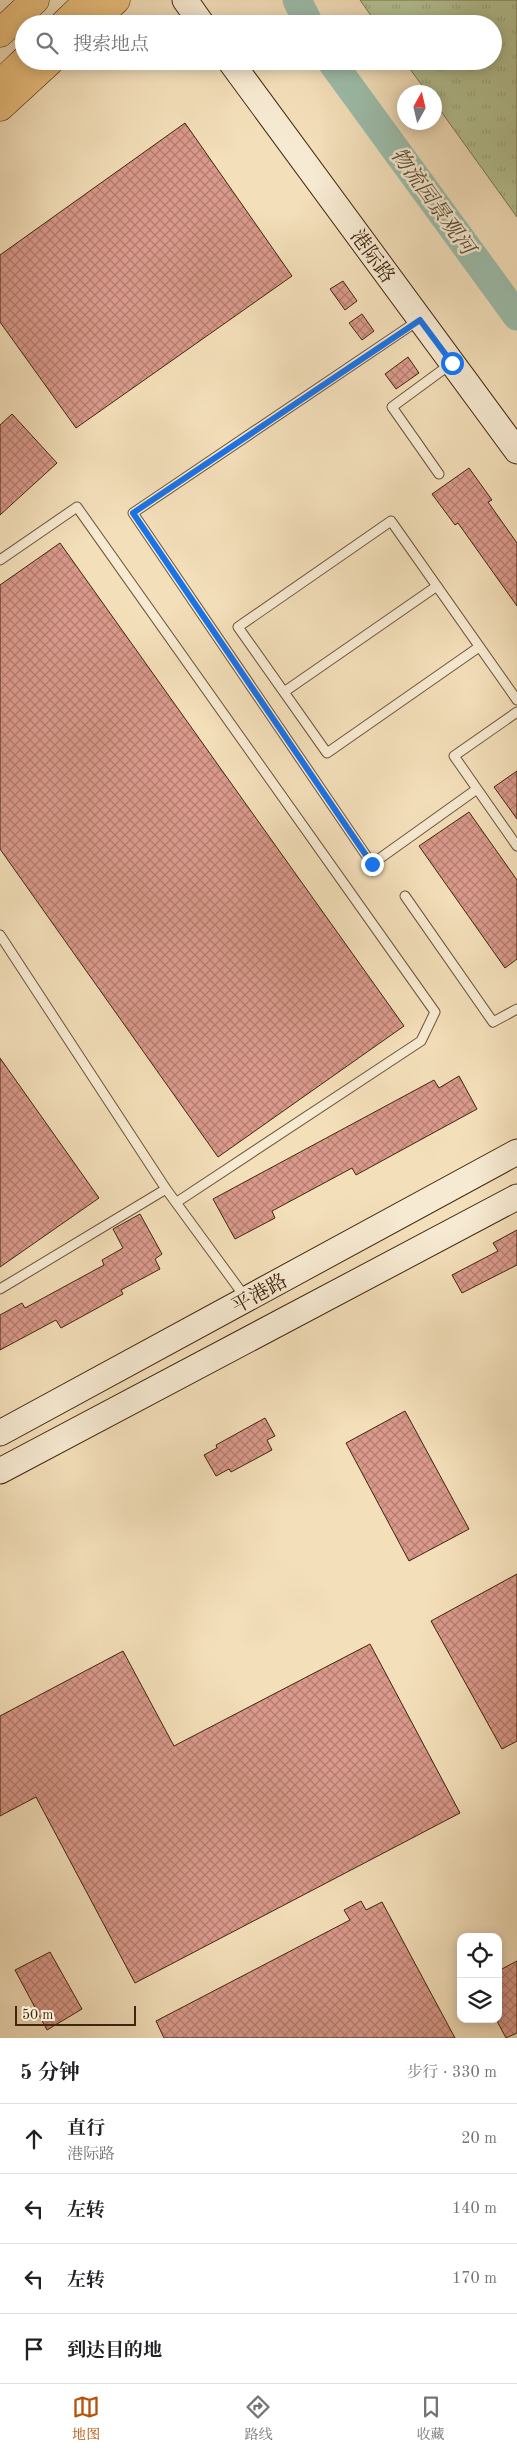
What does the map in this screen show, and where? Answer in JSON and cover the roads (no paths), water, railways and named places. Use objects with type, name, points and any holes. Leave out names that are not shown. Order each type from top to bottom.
[{"type":"main road","points":[[19,15],[35,0]]},
{"type":"main road","points":[[73,15],[89,0]]},
{"type":"main road","points":[[100,15],[116,0]]},
{"type":"main road","points":[[0,33],[15,19]]},
{"type":"main road","points":[[0,84],[15,70]]},
{"type":"main road","points":[[0,107],[40,70]]},
{"type":"street","points":[[185,0],[196,15]]},
{"type":"street","name":"港际路","points":[[237,70],[517,451]]},
{"type":"street","name":"平港路","points":[[0,1433],[517,1152]]},
{"type":"street","name":"平港路","points":[[0,1471],[517,1197]]},
{"type":"lane","points":[[420,320],[133,513],[372,864],[477,789]]},
{"type":"lane","points":[[439,474],[392,407],[452,363]]},
{"type":"lane","points":[[0,560],[77,508],[435,1012],[421,1041],[177,1202]]},
{"type":"lane","points":[[480,647],[327,753],[238,628],[391,521],[480,647],[517,700]]},
{"type":"lane","points":[[284,692],[437,586]]},
{"type":"lane","points":[[517,712],[454,756],[517,846]]},
{"type":"lane","points":[[405,896],[493,1022],[517,1009]]},
{"type":"lane","points":[[0,935],[166,1189],[247,1299]]},
{"type":"lane","points":[[0,1289],[166,1189]]},
{"type":"waterway","name":"物流园景观河","points":[[297,0],[304,15]]},
{"type":"waterway","name":"物流园景观河","points":[[338,70],[517,316]]}]
